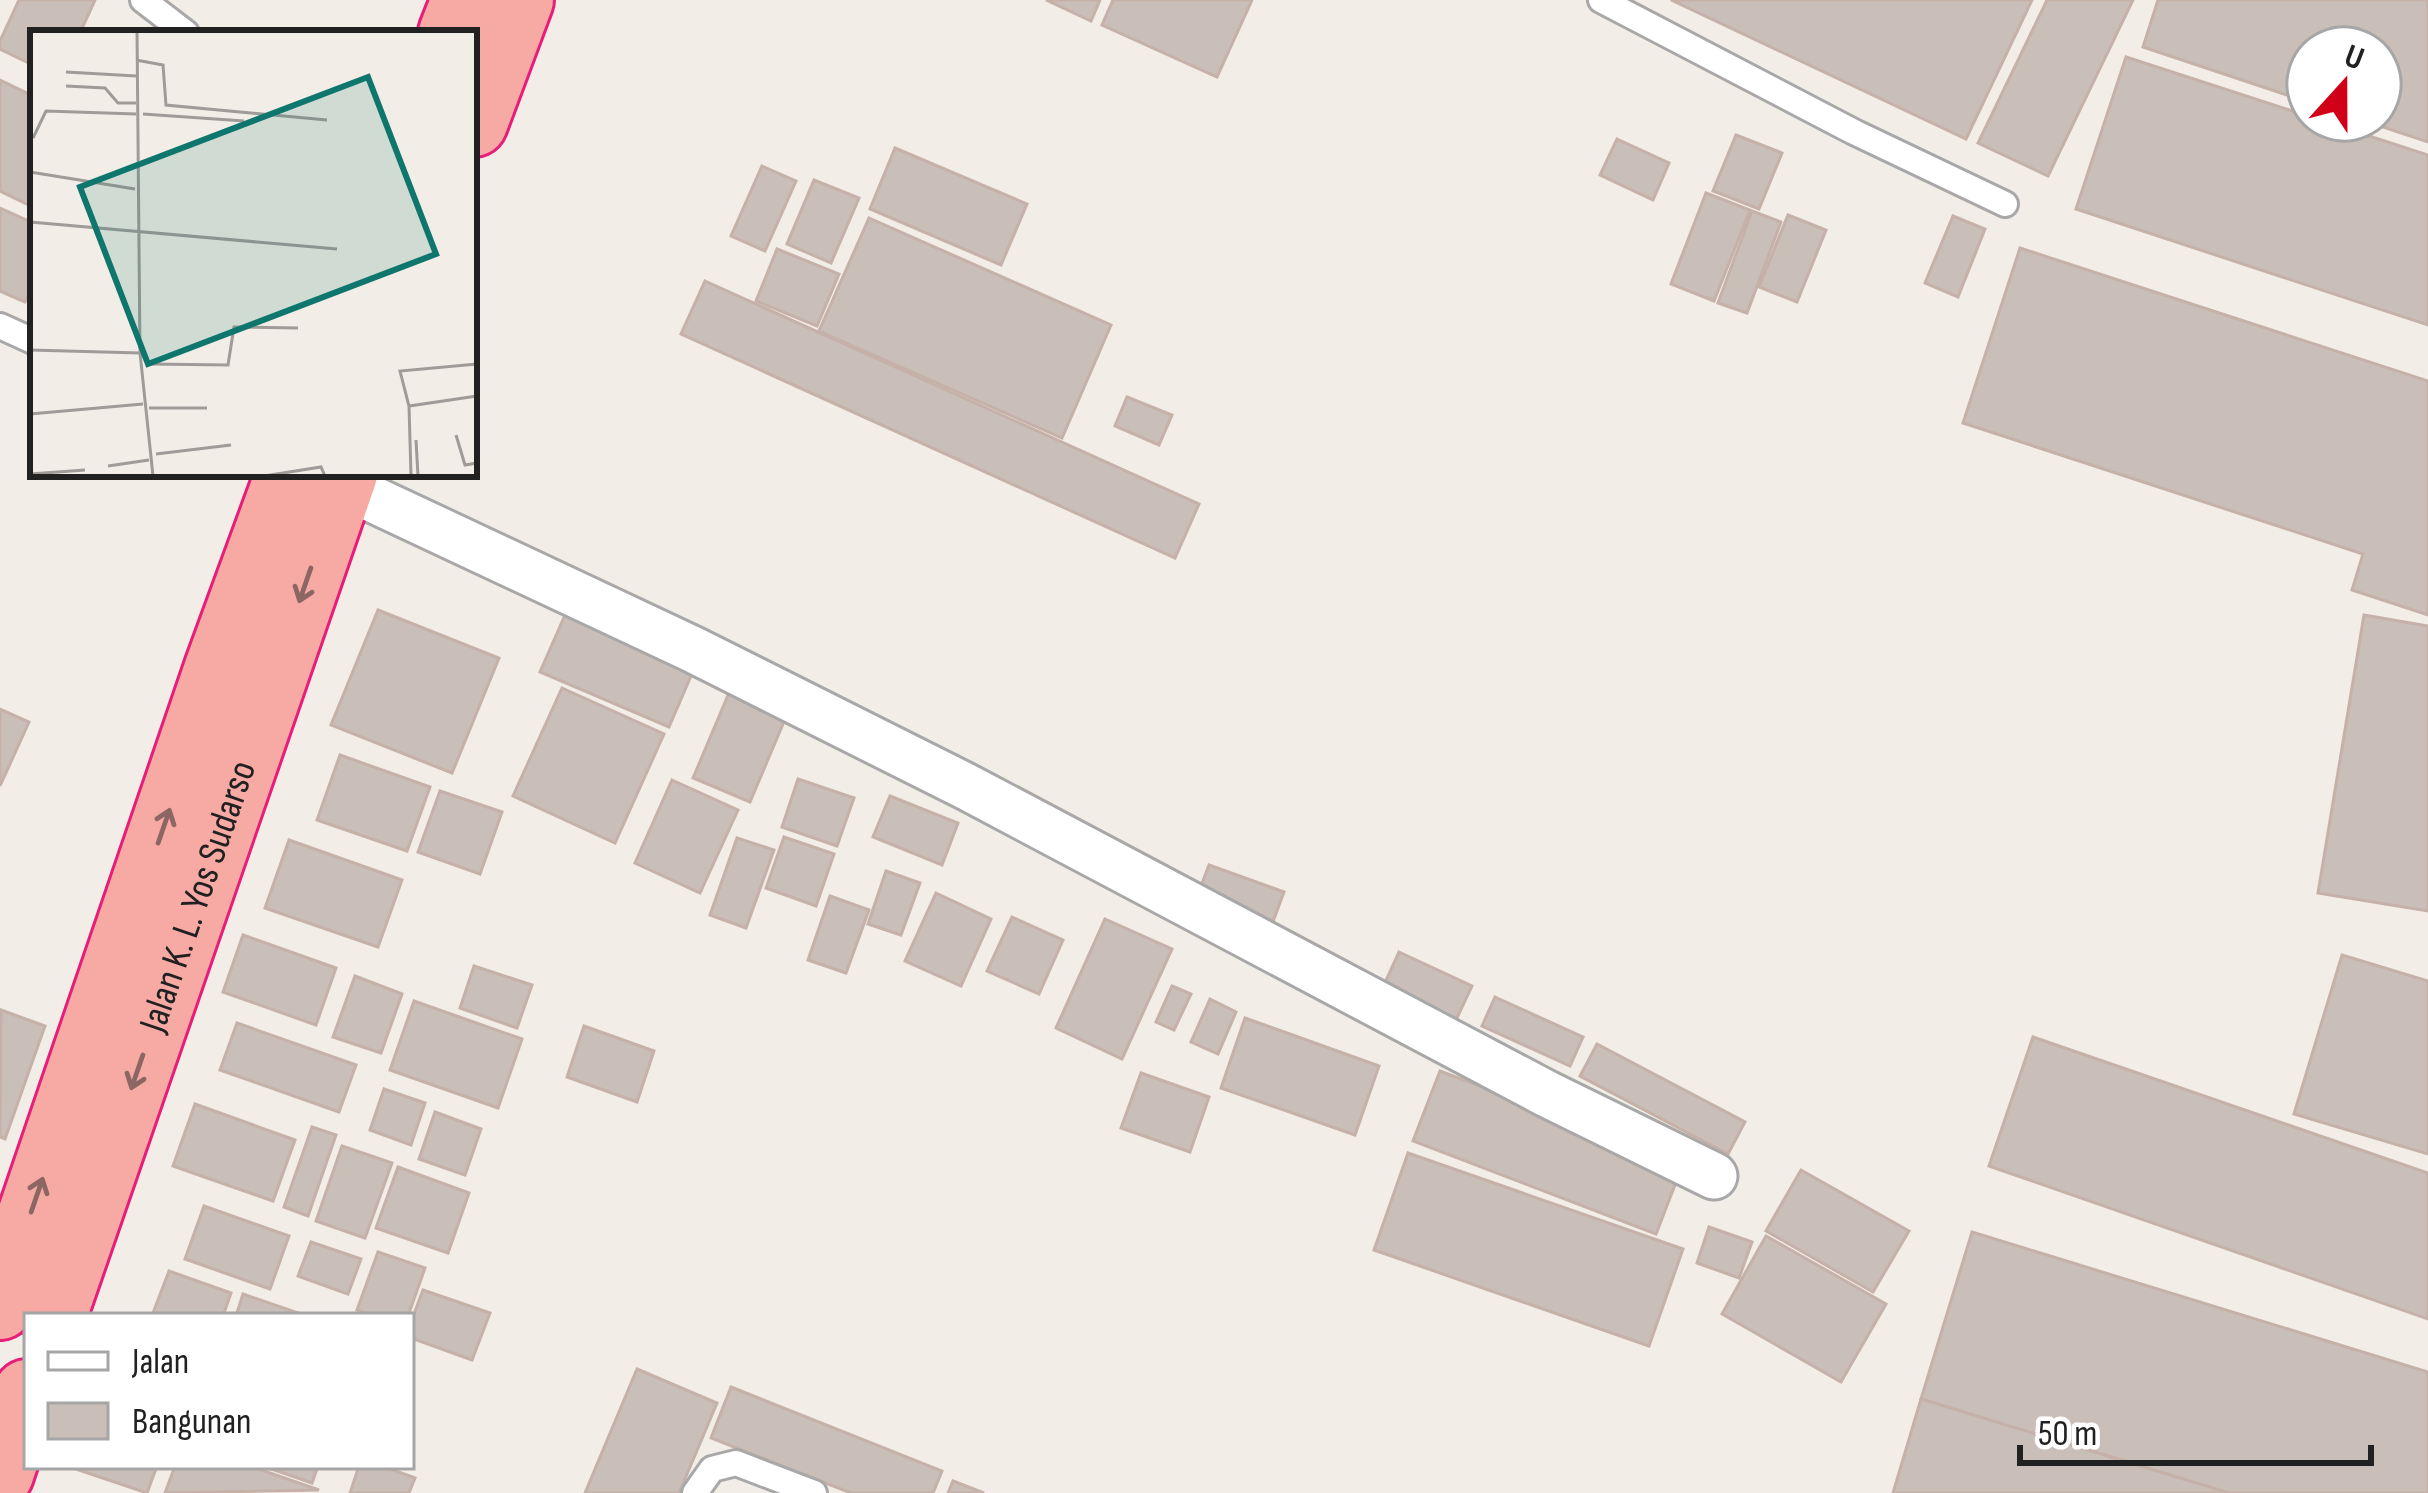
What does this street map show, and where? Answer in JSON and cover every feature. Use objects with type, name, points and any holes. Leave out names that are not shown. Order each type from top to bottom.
[{"type":"highway","points":[[453,30],[465,0]]},
{"type":"highway","points":[[477,115],[520,0]]},
{"type":"highway","name":"Jalan K. L. Yos Sudarso","points":[[0,1306],[218,668],[323,477]]},
{"type":"highway","name":"Jalan K. L. Yos Sudarso","points":[[54,1313],[323,477]]},
{"type":"highway","points":[[0,1474],[24,1403]]},
{"type":"street","points":[[323,477],[692,649],[904,755],[1547,1094],[1714,1176]]},
{"type":"lane","points":[[142,0],[182,30]]},
{"type":"lane","points":[[1601,0],[1854,132],[2005,204]]},
{"type":"lane","points":[[0,326],[30,340]]},
{"type":"lane","points":[[695,1493],[712,1469],[736,1462],[814,1493]]},
{"type":"building","points":[[19,0],[95,0],[81,30],[30,30],[30,64],[0,49]]},
{"type":"building","points":[[1046,0],[1100,0],[1091,21]]},
{"type":"building","points":[[1113,0],[1252,0],[1217,77],[1102,25]]},
{"type":"building","points":[[1671,0],[2032,0],[1966,139]]},
{"type":"building","points":[[2047,0],[2133,0],[2048,176],[1978,143]]},
{"type":"building","points":[[2158,0],[2428,0],[2428,142],[2404,134],[2404,24],[2284,24],[2284,94],[2143,47]]},
{"type":"building","points":[[2126,57],[2284,108],[2284,144],[2394,144],[2428,155],[2428,325],[2076,209]]},
{"type":"building","points":[[0,80],[30,95],[30,206],[0,191]]},
{"type":"building","points":[[1736,135],[1782,153],[1759,209],[1713,191]]},
{"type":"building","points":[[1617,139],[1669,163],[1653,200],[1600,175]]},
{"type":"building","points":[[895,148],[1027,204],[1001,265],[870,209]]},
{"type":"building","points":[[762,166],[796,181],[765,251],[731,236]]},
{"type":"building","points":[[814,180],[859,198],[831,263],[787,244]]},
{"type":"building","points":[[1706,193],[1750,210],[1714,301],[1671,284]]},
{"type":"building","points":[[0,208],[30,222],[30,291],[25,302],[0,291]]},
{"type":"building","points":[[1752,211],[1781,222],[1747,313],[1718,303]]},
{"type":"building","points":[[1788,215],[1826,230],[1797,302],[1759,287]]},
{"type":"building","points":[[1953,216],[1985,229],[1958,297],[1925,283]]},
{"type":"building","points":[[869,218],[1111,325],[1062,438],[819,331]]},
{"type":"building","points":[[2020,248],[2428,381],[2428,615],[2352,590],[2363,554],[1963,423]]},
{"type":"building","points":[[777,249],[839,274],[817,326],[756,301]]},
{"type":"building","points":[[705,281],[1199,504],[1175,558],[681,334]]},
{"type":"building","points":[[1127,397],[1172,415],[1159,445],[1115,426]]},
{"type":"building","points":[[569,606],[697,662],[669,727],[540,672]]},
{"type":"building","points":[[378,610],[499,658],[452,773],[331,725]]},
{"type":"building","points":[[2364,615],[2428,626],[2428,911],[2318,893]]},
{"type":"building","points":[[734,681],[791,705],[750,802],[693,778]]},
{"type":"building","points":[[562,688],[664,734],[615,843],[513,796]]},
{"type":"building","points":[[0,709],[29,722],[0,786]]},
{"type":"building","points":[[340,755],[430,787],[407,851],[317,820]]},
{"type":"building","points":[[798,779],[854,798],[837,846],[782,827]]},
{"type":"building","points":[[672,780],[738,810],[700,893],[635,863]]},
{"type":"building","points":[[440,791],[502,812],[480,874],[418,852]]},
{"type":"building","points":[[890,796],[958,823],[942,865],[873,837]]},
{"type":"building","points":[[784,837],[834,854],[816,906],[766,888]]},
{"type":"building","points":[[737,838],[774,850],[746,928],[710,915]]},
{"type":"building","points":[[289,840],[402,880],[378,947],[265,908]]},
{"type":"building","points":[[1209,865],[1284,892],[1271,927],[1196,899]]},
{"type":"building","points":[[886,871],[920,883],[901,935],[868,924]]},
{"type":"building","points":[[936,893],[991,919],[961,986],[905,961]]},
{"type":"building","points":[[830,896],[869,910],[846,973],[808,960]]},
{"type":"building","points":[[1012,917],[1063,940],[1039,994],[987,971]]},
{"type":"building","points":[[1105,919],[1172,949],[1122,1059],[1056,1028]]},
{"type":"building","points":[[243,935],[336,968],[316,1025],[223,992]]},
{"type":"building","points":[[1399,952],[1472,986],[1456,1020],[1383,987]]},
{"type":"building","points":[[2342,955],[2428,981],[2428,1154],[2294,1114]]},
{"type":"building","points":[[474,966],[532,985],[517,1028],[460,1008]]},
{"type":"building","points":[[355,976],[402,994],[381,1053],[333,1037]]},
{"type":"building","points":[[1172,986],[1191,994],[1174,1030],[1156,1022]]},
{"type":"building","points":[[1495,997],[1583,1037],[1570,1066],[1482,1026]]},
{"type":"building","points":[[1210,999],[1236,1012],[1218,1054],[1191,1042]]},
{"type":"building","points":[[414,1001],[522,1039],[498,1108],[390,1070]]},
{"type":"building","points":[[1,1010],[45,1026],[5,1139],[0,1137]]},
{"type":"building","points":[[1245,1018],[1379,1066],[1355,1135],[1221,1088]]},
{"type":"building","points":[[237,1023],[356,1065],[339,1112],[220,1070]]},
{"type":"building","points":[[584,1026],[654,1051],[637,1102],[567,1077]]},
{"type":"building","points":[[2033,1037],[2428,1173],[2428,1319],[1989,1166]]},
{"type":"building","points":[[1597,1044],[1745,1122],[1728,1154],[1580,1076]]},
{"type":"building","points":[[1440,1071],[1683,1164],[1656,1234],[1413,1141]]},
{"type":"building","points":[[1141,1073],[1209,1097],[1190,1152],[1121,1128]]},
{"type":"building","points":[[384,1089],[425,1103],[411,1145],[370,1130]]},
{"type":"building","points":[[195,1104],[295,1140],[273,1201],[173,1166]]},
{"type":"building","points":[[435,1112],[481,1129],[465,1175],[419,1159]]},
{"type":"building","points":[[312,1127],[336,1135],[308,1216],[284,1207]]},
{"type":"building","points":[[342,1146],[392,1163],[365,1238],[316,1221]]},
{"type":"building","points":[[1408,1153],[1683,1249],[1649,1346],[1374,1250]]},
{"type":"building","points":[[398,1167],[469,1193],[448,1253],[376,1228]]},
{"type":"building","points":[[1801,1170],[1909,1231],[1873,1292],[1766,1231]]},
{"type":"building","points":[[204,1206],[289,1236],[270,1289],[185,1259]]},
{"type":"building","points":[[1709,1227],[1752,1242],[1739,1278],[1697,1263]]},
{"type":"building","points":[[1972,1232],[2428,1372],[2428,1493],[2229,1493],[1921,1399]]},
{"type":"building","points":[[1766,1236],[1886,1304],[1841,1382],[1722,1314]]},
{"type":"building","points":[[311,1242],[361,1259],[348,1294],[298,1276]]},
{"type":"building","points":[[378,1252],[425,1268],[409,1313],[357,1310]]},
{"type":"building","points":[[169,1271],[231,1293],[224,1313],[153,1313]]},
{"type":"building","points":[[423,1290],[490,1313],[472,1360],[414,1339],[414,1314]]},
{"type":"building","points":[[243,1294],[298,1313],[237,1313]]},
{"type":"building","points":[[637,1369],[717,1403],[679,1493],[585,1493]]},
{"type":"building","points":[[731,1387],[942,1471],[933,1493],[851,1493],[711,1438]]},
{"type":"building","points":[[1921,1399],[2229,1493],[1893,1493]]},
{"type":"building","points":[[76,1469],[156,1469],[147,1493]]},
{"type":"building","points":[[174,1469],[259,1469],[319,1490],[165,1493]]},
{"type":"building","points":[[272,1469],[317,1469],[312,1483]]},
{"type":"building","points":[[358,1469],[390,1469],[415,1478],[409,1493],[350,1493]]},
{"type":"building","points":[[953,1481],[984,1493],[948,1493]]}]
